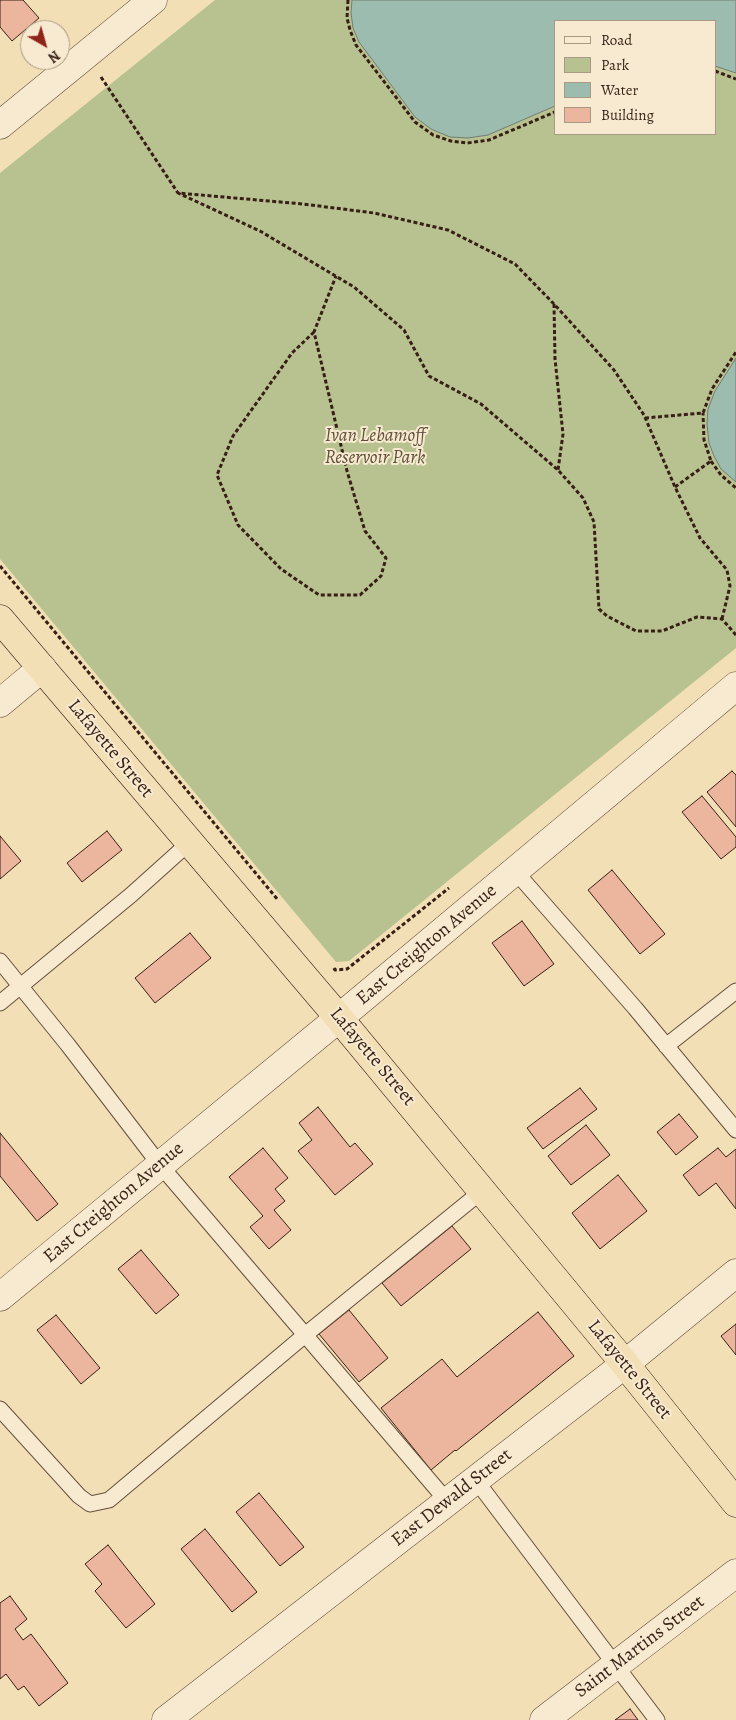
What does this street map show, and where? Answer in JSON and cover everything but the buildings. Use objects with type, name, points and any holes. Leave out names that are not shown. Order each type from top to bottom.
[{"type":"highway","name":"Lafayette Street","points":[[0,619],[339,1018],[736,1502]]},
{"type":"street","points":[[0,124],[153,0]]},
{"type":"street","points":[[0,703],[42,668]]},
{"type":"street","name":"East Creighton Avenue","points":[[0,1297],[339,1018],[736,686]]},
{"type":"street","name":"East Dewald Street","points":[[166,1720],[624,1364],[736,1273]]},
{"type":"street","name":"Saint Martins Street","points":[[544,1720],[736,1573]]},
{"type":"lane","points":[[0,1003],[131,895],[190,842]]},
{"type":"lane","points":[[515,871],[736,1130]]},
{"type":"lane","points":[[0,961],[68,1045],[160,1165],[447,1502]]},
{"type":"lane","points":[[666,1046],[736,991]]},
{"type":"lane","points":[[0,1409],[79,1496],[90,1504],[109,1500],[305,1335],[482,1191]]},
{"type":"lane","points":[[475,1479],[617,1664],[657,1720]]},
{"type":"path","points":[[348,0],[347,18],[356,45],[415,122],[433,135],[450,141],[467,143],[489,140],[554,112]]},
{"type":"path","points":[[86,56],[178,193],[260,231],[354,287],[404,330],[429,376],[481,404],[558,470],[583,498],[594,522],[599,609],[607,616],[636,632],[662,631],[697,617],[722,619],[736,636]]},
{"type":"path","points":[[716,71],[736,79]]},
{"type":"path","points":[[178,193],[304,204],[374,213],[448,230],[515,264],[614,370],[645,418],[700,538],[727,570],[730,586],[722,619]]},
{"type":"path","points":[[314,332],[347,471],[365,531],[386,558],[381,576],[360,595],[319,595],[281,569],[238,524],[217,475],[233,436],[292,353],[314,332],[336,276]]},
{"type":"path","points":[[554,304],[555,359],[563,434],[558,470]]},
{"type":"path","points":[[736,352],[712,389],[703,413],[704,440],[710,461],[721,475],[736,488]]},
{"type":"path","points":[[645,418],[703,413]]},
{"type":"path","points":[[675,487],[710,461]]},
{"type":"path","points":[[0,566],[279,902]]},
{"type":"path","points":[[329,962],[336,970],[347,969],[454,884]]},
{"type":"green space","name":"Ivan Lebamoff Reservoir Park","points":[[215,0],[736,0],[736,648],[349,961],[336,962],[0,559],[0,173]]},
{"type":"water","points":[[352,0],[736,0],[736,73],[716,66],[716,20],[554,20],[554,106],[488,135],[468,138],[450,137],[431,129],[415,117],[359,42],[353,28]]},
{"type":"water","points":[[736,358],[736,482],[721,469],[714,456],[709,443],[707,424],[708,409],[715,391]]}]
